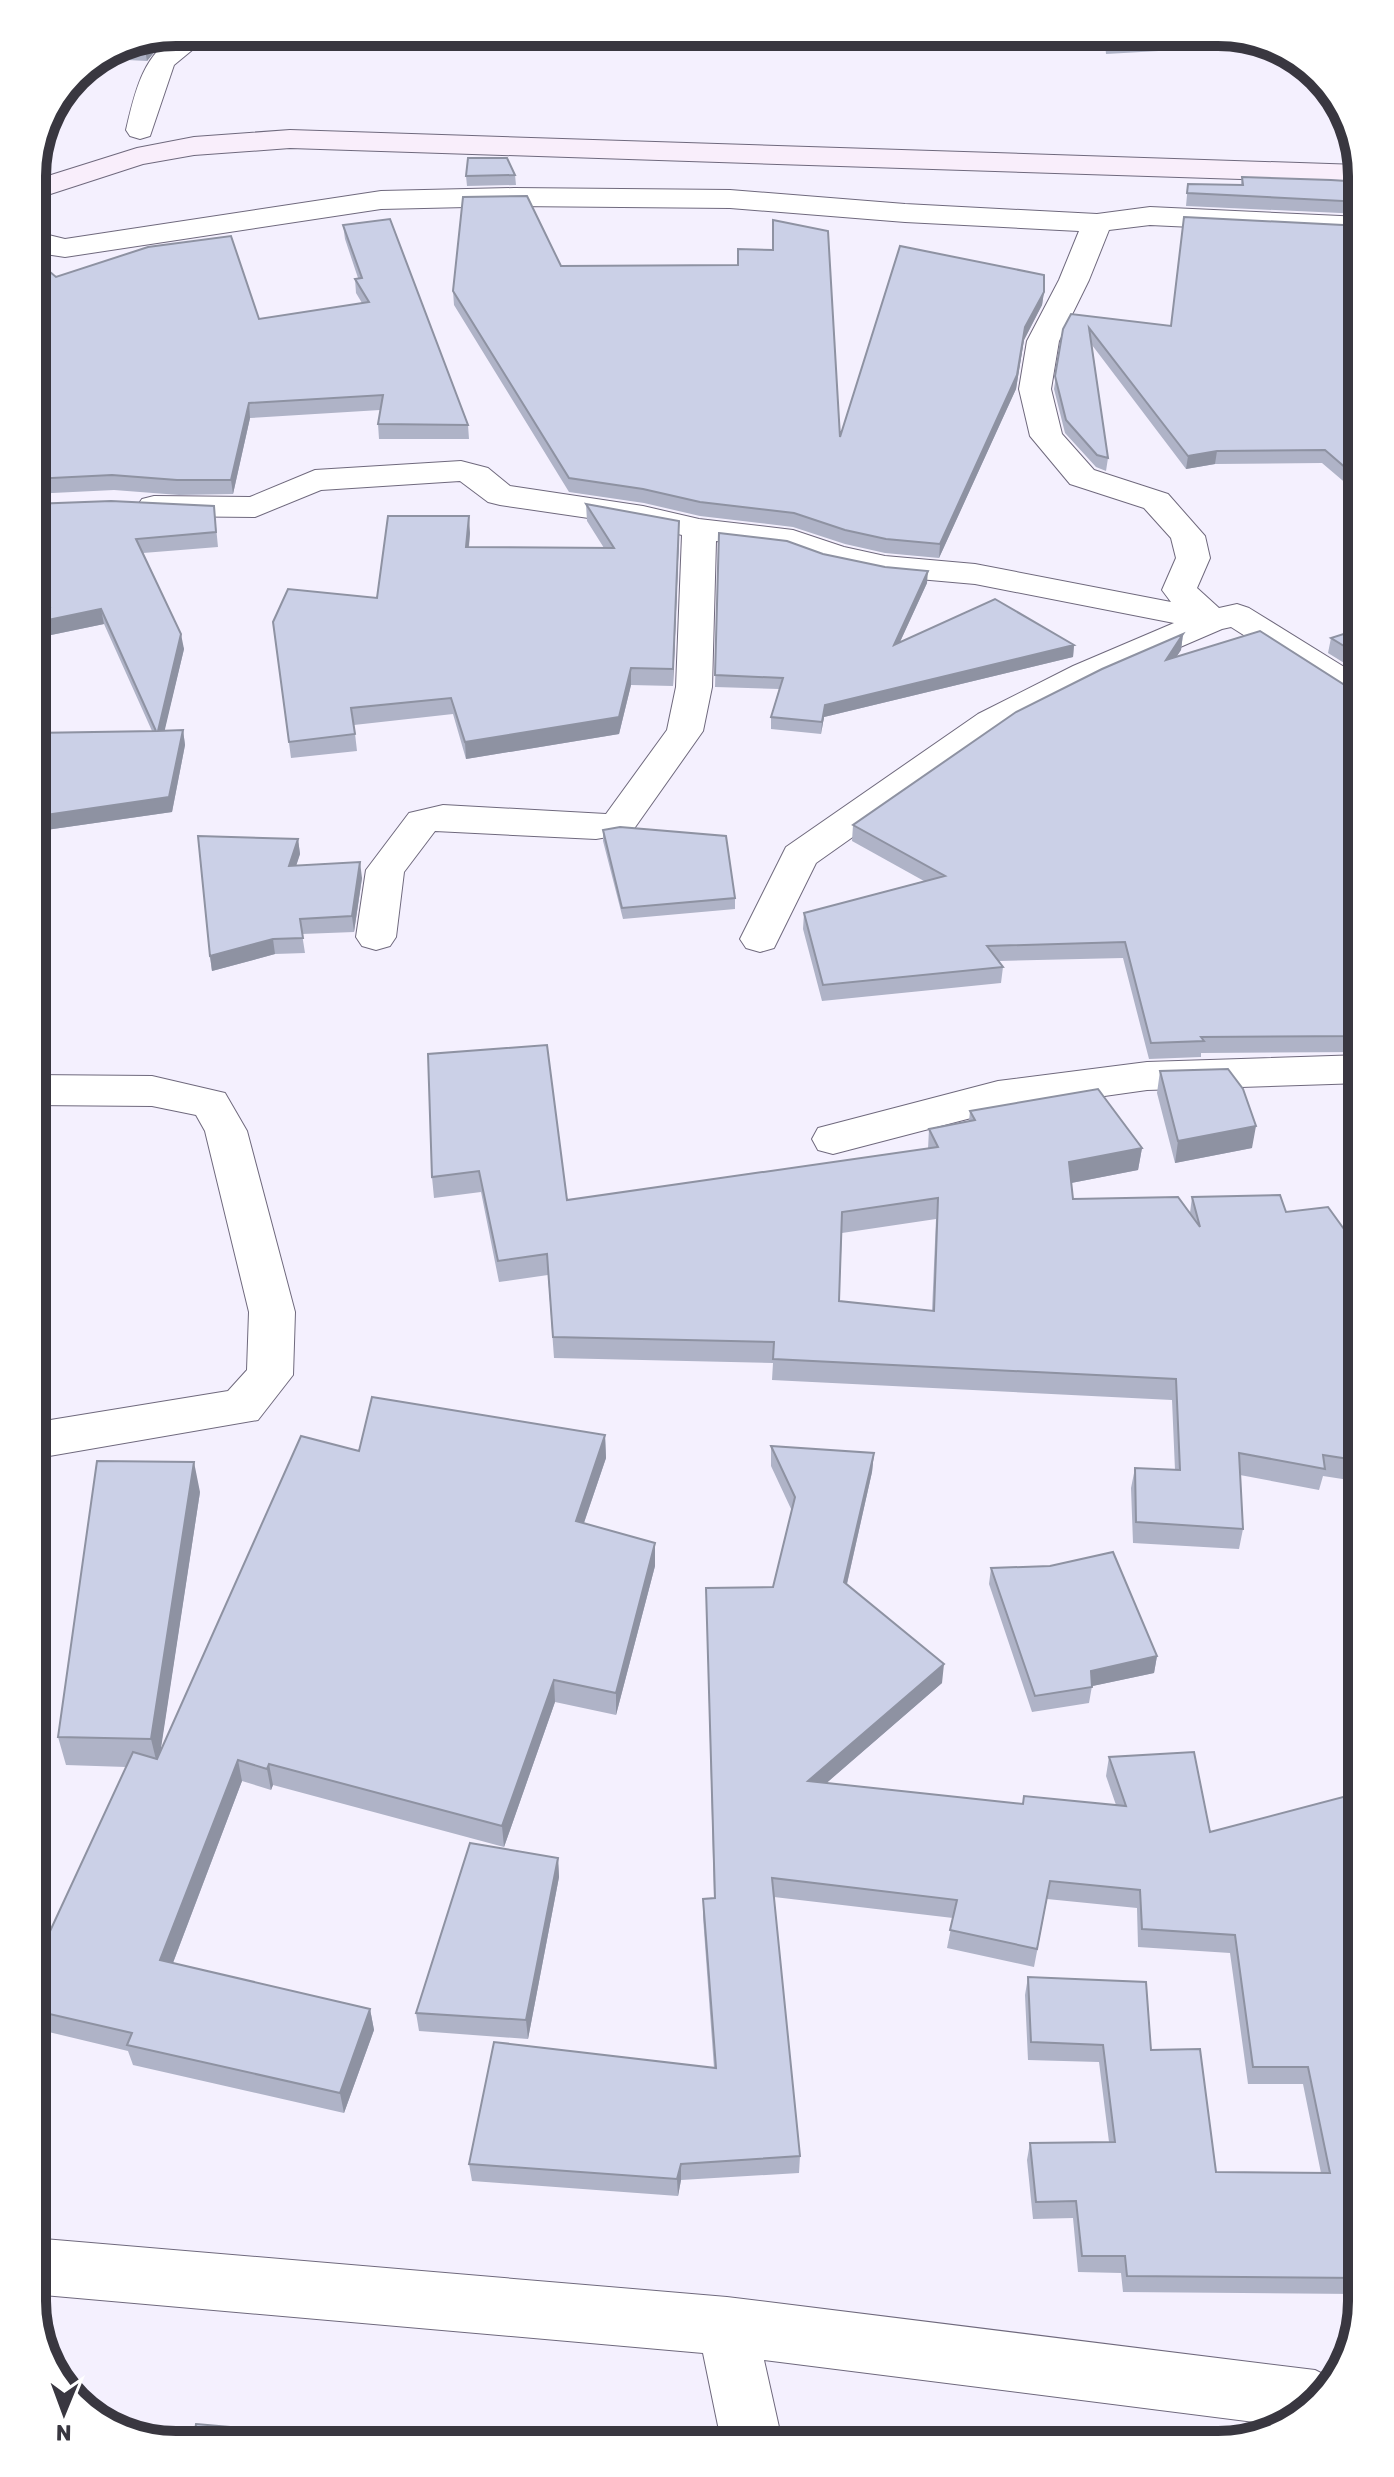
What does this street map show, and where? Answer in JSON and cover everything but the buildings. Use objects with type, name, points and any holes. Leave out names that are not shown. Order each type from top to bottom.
[{"type":"main road","points":[[48,159],[140,130],[234,121],[440,118],[1344,149]]},
{"type":"main road","points":[[46,186],[137,157],[194,146],[290,139],[1348,174]]},
{"type":"street","points":[[140,130],[155,69],[177,46]]},
{"type":"street","points":[[46,246],[65,248],[381,200],[484,198],[730,199],[905,213],[1097,223],[1150,216],[1348,225]]},
{"type":"street","points":[[1097,223],[1074,280],[1043,341],[1035,389],[1046,436],[1082,477],[1156,501],[1188,536],[1193,558],[1179,590],[1212,620]]},
{"type":"street","points":[[127,504],[179,508],[255,507],[315,480],[461,471],[476,475],[500,495],[643,516],[699,529],[793,540],[835,556],[885,566],[975,574],[1212,620]]},
{"type":"street","points":[[376,937],[385,870],[422,822],[443,817],[596,827],[618,824],[685,731],[694,687],[699,529]]},
{"type":"street","points":[[760,939],[800,856],[991,722],[1086,674],[1212,620],[1237,615],[1348,685]]},
{"type":"street","points":[[833,1139],[998,1096],[1147,1076],[1348,1069]]},
{"type":"street","points":[[46,1090],[152,1091],[210,1103],[226,1131],[272,1312],[270,1375],[242,1407],[46,1439]]},
{"type":"street","points":[[46,2267],[727,2326],[1304,2399]]},
{"type":"street","points":[[727,2326],[750,2431]]}]
